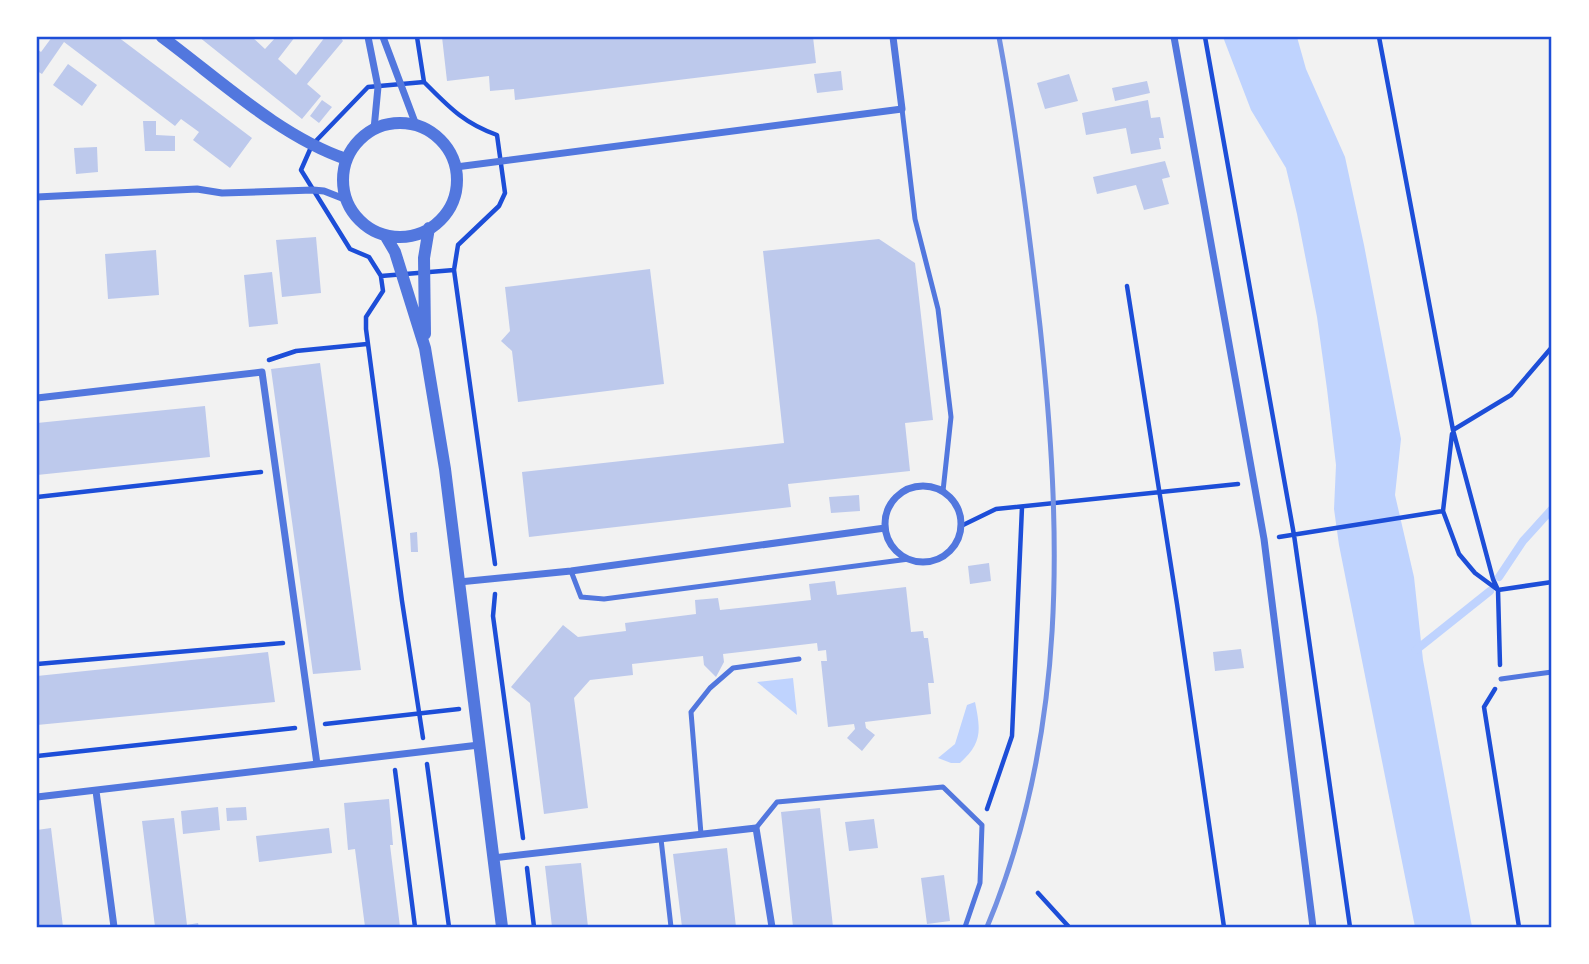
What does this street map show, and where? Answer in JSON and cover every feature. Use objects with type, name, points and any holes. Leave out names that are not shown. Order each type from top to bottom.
[{"type":"street","points":[[162,37],[289,133],[320,150],[346,159]]},
{"type":"street","points":[[368,37],[378,87],[374,129]]},
{"type":"street","points":[[383,37],[416,125]]},
{"type":"street","points":[[456,167],[902,110],[893,37]]},
{"type":"street","points":[[1174,37],[1264,539],[1313,927]]},
{"type":"street","points":[[407,122],[425,128],[440,138],[452,154],[456,167],[457,190],[450,209],[438,223],[422,233],[404,237],[385,235],[367,227],[354,214],[347,200],[343,178],[346,159],[356,143],[374,129],[407,122]]},
{"type":"street","points":[[37,198],[197,189],[222,193],[313,190],[324,191],[347,200]]},
{"type":"street","points":[[425,348],[424,258],[429,228]]},
{"type":"street","points":[[385,235],[395,252],[425,348],[445,469],[502,927]]},
{"type":"street","points":[[37,398],[262,372],[317,764]]},
{"type":"street","points":[[931,486],[943,491],[953,500],[960,512],[961,526],[959,537],[952,548],[939,558],[926,562],[909,559],[897,552],[889,541],[885,528],[891,503],[903,491],[931,486]]},
{"type":"street","points":[[459,582],[571,571],[885,528]]},
{"type":"street","points":[[37,797],[479,745]]},
{"type":"street","points":[[96,791],[114,927]]},
{"type":"street","points":[[494,858],[756,828],[772,927]]},
{"type":"lane","points":[[902,110],[915,219],[939,309],[951,417],[943,491]]},
{"type":"lane","points":[[571,571],[581,597],[604,599],[909,559]]},
{"type":"lane","points":[[701,834],[691,712],[710,688],[733,668],[799,659]]},
{"type":"lane","points":[[1501,679],[1552,671]]},
{"type":"lane","points":[[756,828],[777,802],[943,787],[982,825],[980,883],[965,927]]},
{"type":"lane","points":[[660,839],[671,927]]},
{"type":"path","points":[[417,37],[424,82],[455,114],[478,128],[497,135],[498,142]]},
{"type":"path","points":[[1205,37],[1294,535],[1350,927]]},
{"type":"path","points":[[1379,37],[1453,430],[1498,590],[1501,679],[1484,707],[1519,927]]},
{"type":"path","points":[[413,83],[424,82]]},
{"type":"path","points":[[503,177],[505,193],[499,205],[458,245],[454,270],[497,578],[493,615],[534,927]]},
{"type":"path","points":[[435,272],[454,270]]},
{"type":"path","points":[[381,276],[383,291],[366,317],[368,344],[449,927]]},
{"type":"path","points":[[1127,286],[1224,927]]},
{"type":"path","points":[[262,372],[262,362],[296,351],[368,344]]},
{"type":"path","points":[[1453,430],[1511,395],[1552,347]]},
{"type":"path","points":[[1453,430],[1443,511],[1459,554],[1475,573],[1498,590],[1552,582]]},
{"type":"path","points":[[37,497],[276,470]]},
{"type":"path","points":[[961,526],[996,509],[1253,483]]},
{"type":"path","points":[[982,825],[1012,736],[1022,507]]},
{"type":"path","points":[[1264,539],[1443,511]]},
{"type":"path","points":[[37,664],[299,641]]},
{"type":"path","points":[[37,756],[505,705]]},
{"type":"path","points":[[393,756],[415,927]]},
{"type":"path","points":[[1038,893],[1069,927]]},
{"type":"water","points":[[1223,37],[1297,37],[1306,69],[1345,157],[1401,439],[1395,495],[1414,577],[1423,660],[1472,927],[1415,927],[1339,545],[1334,509],[1336,465],[1327,389],[1317,317],[1297,214],[1286,168],[1251,110]]},
{"type":"water","points":[[793,678],[797,715],[757,682]]},
{"type":"water","points":[[975,702],[979,729],[976,743],[960,763],[938,758],[955,744],[967,705]]},
{"type":"building","points":[[52,37],[118,37],[252,138],[230,168],[193,140],[199,132],[181,119],[175,126],[64,42],[42,74],[37,71],[37,49],[41,52]]},
{"type":"building","points":[[199,37],[252,37],[265,49],[276,37],[295,37],[278,59],[296,75],[325,37],[340,37],[343,41],[307,84],[321,96],[302,119]]},
{"type":"building","points":[[442,37],[813,37],[816,63],[515,100],[514,89],[490,91],[489,76],[447,81]]},
{"type":"building","points":[[68,64],[97,85],[82,106],[53,85]]},
{"type":"building","points":[[841,71],[843,90],[817,93],[814,74]]},
{"type":"building","points":[[1069,74],[1078,101],[1045,109],[1037,83]]},
{"type":"building","points":[[1147,81],[1150,93],[1115,101],[1112,88]]},
{"type":"building","points":[[322,100],[332,107],[319,123],[310,116]]},
{"type":"building","points":[[1148,100],[1151,118],[1160,117],[1164,138],[1159,138],[1161,149],[1131,154],[1126,128],[1086,135],[1082,113]]},
{"type":"building","points":[[143,121],[156,121],[156,135],[175,136],[175,151],[145,151]]},
{"type":"building","points":[[97,147],[98,172],[76,174],[74,148]]},
{"type":"building","points":[[1165,161],[1170,177],[1162,179],[1169,204],[1144,210],[1136,185],[1097,194],[1093,177]]},
{"type":"building","points":[[316,237],[321,293],[282,297],[276,240]]},
{"type":"building","points":[[879,239],[915,263],[933,420],[905,423],[910,471],[788,484],[791,507],[529,537],[522,472],[784,443],[763,251]]},
{"type":"building","points":[[156,250],[159,295],[108,299],[105,254]]},
{"type":"building","points":[[650,269],[664,384],[518,402],[512,351],[501,341],[510,331],[505,287]]},
{"type":"building","points":[[272,272],[278,324],[249,327],[244,275]]},
{"type":"building","points":[[320,363],[361,670],[313,674],[271,369]]},
{"type":"building","points":[[205,406],[210,457],[37,475],[37,423]]},
{"type":"building","points":[[859,495],[860,511],[831,513],[829,497]]},
{"type":"building","points":[[417,532],[418,552],[411,552],[410,533]]},
{"type":"building","points":[[989,563],[991,581],[970,584],[968,566]]},
{"type":"building","points":[[835,581],[837,595],[906,587],[911,632],[923,631],[924,638],[928,638],[934,683],[928,683],[931,714],[865,722],[866,728],[875,735],[862,751],[847,738],[855,729],[854,724],[828,727],[821,661],[827,661],[826,650],[818,651],[817,643],[723,654],[724,662],[716,677],[704,665],[703,656],[632,664],[633,675],[590,680],[574,698],[588,808],[544,814],[530,703],[511,687],[563,625],[578,637],[626,631],[625,623],[696,614],[695,600],[718,598],[720,610],[811,600],[809,584]]},
{"type":"building","points":[[1241,649],[1244,668],[1215,671],[1213,652]]},
{"type":"building","points":[[268,652],[275,702],[37,725],[37,676]]},
{"type":"building","points":[[389,799],[393,845],[390,845],[400,927],[365,927],[355,849],[348,850],[344,803]]},
{"type":"building","points":[[218,807],[220,830],[183,834],[181,811]]},
{"type":"building","points":[[246,807],[247,820],[227,821],[226,808]]},
{"type":"building","points":[[820,808],[833,927],[793,927],[781,812]]},
{"type":"building","points":[[174,818],[187,925],[198,923],[199,927],[155,927],[142,821]]},
{"type":"building","points":[[874,819],[878,848],[849,851],[845,822]]},
{"type":"building","points":[[51,828],[63,927],[37,927],[37,830]]},
{"type":"building","points":[[329,828],[332,853],[259,862],[256,836]]},
{"type":"building","points":[[727,848],[736,927],[682,927],[673,854]]},
{"type":"building","points":[[581,863],[588,927],[552,927],[545,866]]},
{"type":"building","points":[[944,875],[950,921],[927,924],[921,878]]},
{"type":"waterway","points":[[1499,577],[1523,541],[1552,509]]},
{"type":"waterway","points":[[1416,650],[1490,591]]},
{"type":"railway","points":[[987,927],[1013,854],[1033,780],[1045,706],[1052,631],[1054,555],[1052,479],[1040,326],[1022,181],[999,37]]}]
